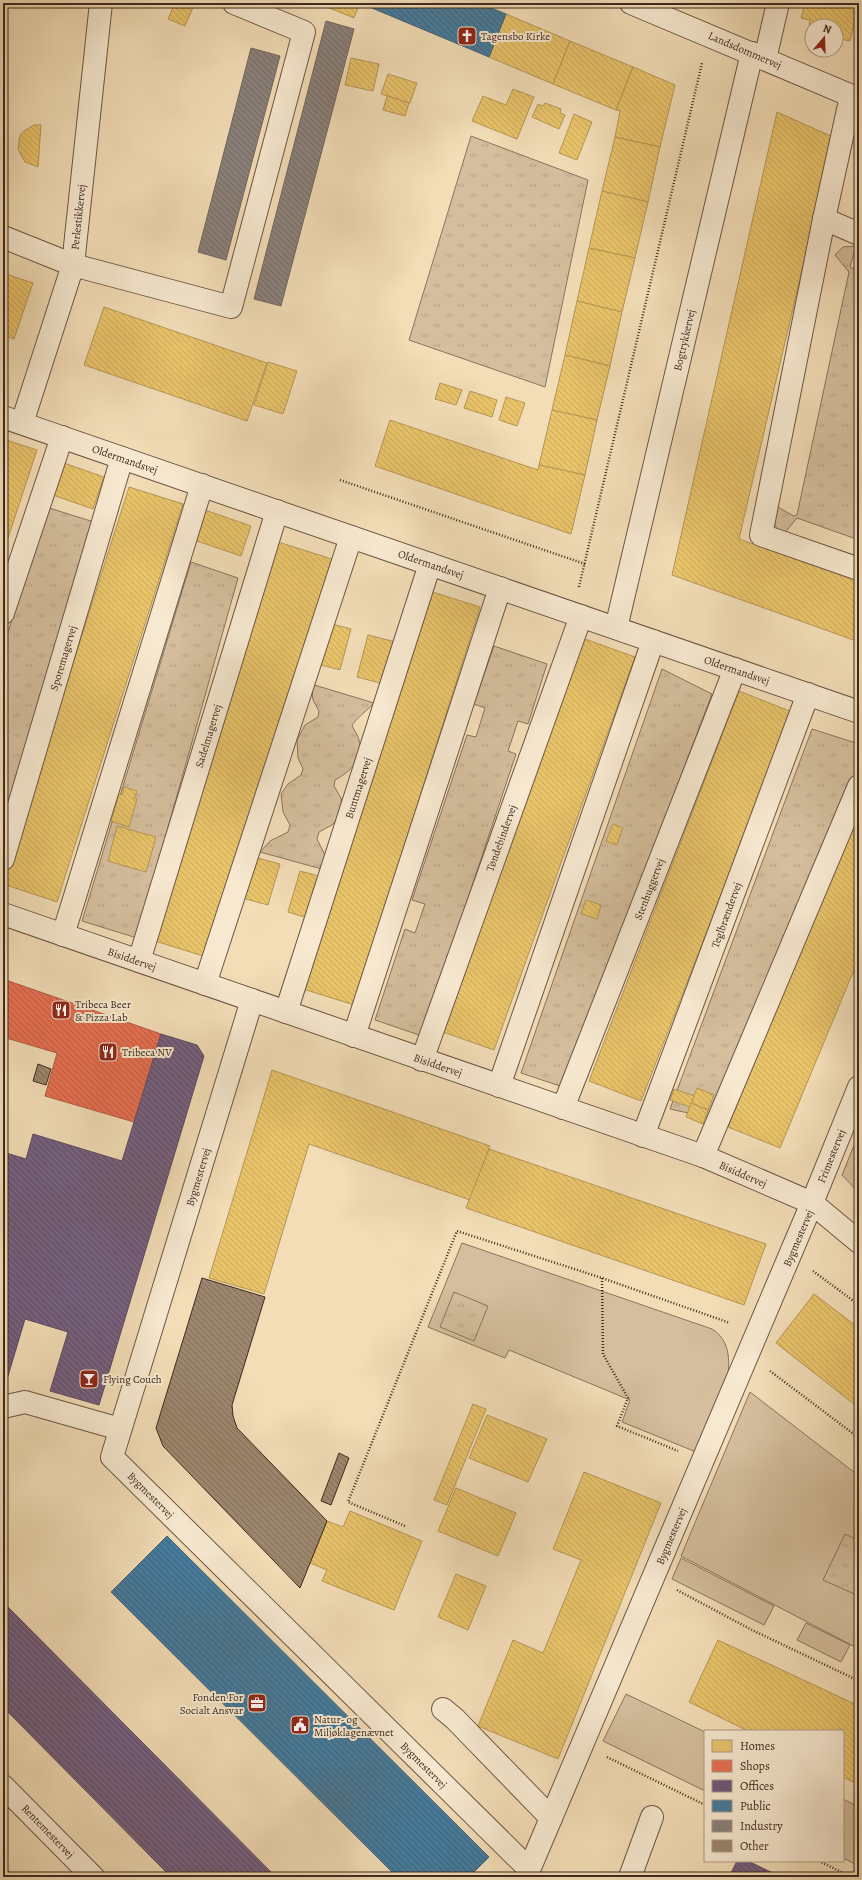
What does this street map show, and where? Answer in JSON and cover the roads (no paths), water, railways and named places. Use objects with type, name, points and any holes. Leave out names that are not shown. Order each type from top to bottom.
[{"type":"street","name":"Perlestikkervej","points":[[12,420],[73,264],[101,3]]},
{"type":"street","points":[[3,237],[73,264],[232,307],[304,32],[234,3]]},
{"type":"street","name":"Landsdommervej","points":[[631,3],[855,98]]},
{"type":"street","name":"Bogtrykkervej","points":[[616,628],[759,56],[778,3]]},
{"type":"street","points":[[855,98],[824,219],[760,535],[859,569]]},
{"type":"street","points":[[824,219],[859,234]]},
{"type":"street","name":"Oldermandsvej","points":[[12,420],[859,712]]},
{"type":"street","points":[[3,613],[62,437]]},
{"type":"street","name":"Sporemagervej","points":[[3,859],[122,458]]},
{"type":"street","points":[[63,935],[202,485]]},
{"type":"street","name":"Sadelmagervej","points":[[139,961],[277,511]]},
{"type":"street","points":[[205,984],[352,537]]},
{"type":"street","name":"Buntmagervej","points":[[286,1012],[430,564]]},
{"type":"street","points":[[354,1036],[500,588]]},
{"type":"street","name":"Tøndebindervej","points":[[422,1060],[576,614]]},
{"type":"street","points":[[499,1086],[653,641]]},
{"type":"street","name":"Stenhuggervej","points":[[563,1108],[735,669]]},
{"type":"street","name":"Teglbrændervej","points":[[643,1136],[808,694]]},
{"type":"street","points":[[703,1156],[859,786]]},
{"type":"street","name":"Bisiddervej","points":[[3,914],[703,1156],[812,1204],[857,1236]]},
{"type":"street","name":"Bygmestervej","points":[[252,1000],[112,1457],[528,1873],[812,1204]]},
{"type":"street","name":"Frimestervej","points":[[812,1204],[859,1087]]},
{"type":"street","points":[[3,1407],[25,1402],[120,1430]]},
{"type":"street","points":[[443,1710],[455,1719],[551,1818]]},
{"type":"street","name":"Rentemestervej","points":[[3,1786],[93,1877]]},
{"type":"street","points":[[630,1877],[652,1817]]},
{"type":"place","name":"Tagensbo Kirke","points":[[467,36]]},
{"type":"place","name":"Tribeca Beer & Pizza Lab","points":[[61,1010]]},
{"type":"place","name":"Tribeca NV","points":[[108,1052]]},
{"type":"place","name":"Flying Couch","points":[[89,1379]]},
{"type":"place","name":"Fonden For Socialt Ansvar","points":[[257,1703]]},
{"type":"place","name":"Natur- og Miljøklagenævnet","points":[[300,1725]]}]
